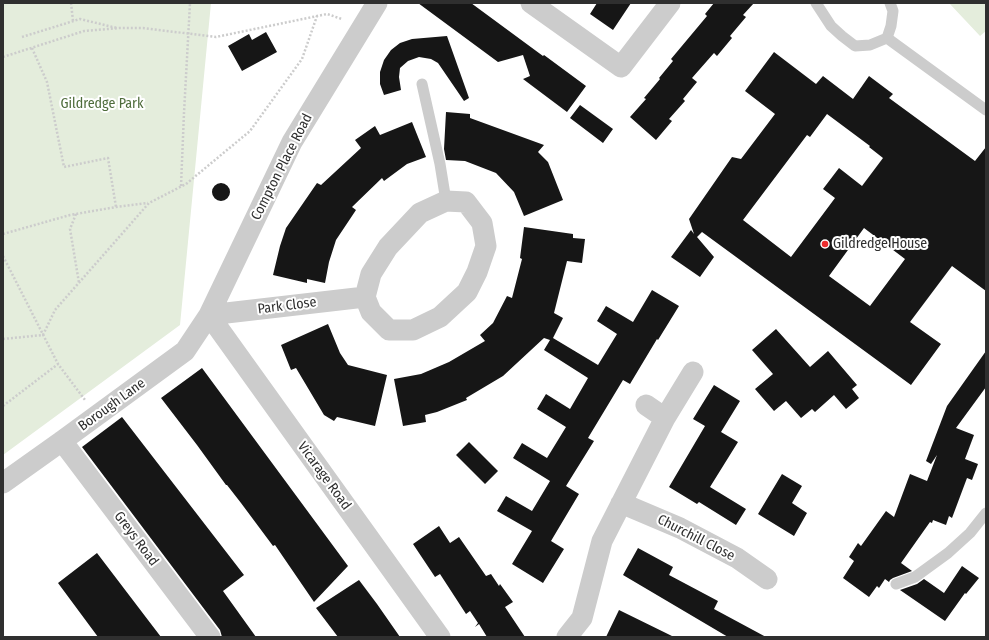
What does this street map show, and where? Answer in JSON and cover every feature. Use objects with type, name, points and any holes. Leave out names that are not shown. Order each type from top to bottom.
[{"type":"street","name":"Compton Place Road","points":[[209,315],[292,142],[377,3]]},
{"type":"street","points":[[531,3],[621,67],[670,3]]},
{"type":"street","points":[[446,201],[466,202],[482,223],[486,246],[477,272],[467,292],[440,317],[413,330],[389,330],[371,312],[365,297],[371,274],[388,247],[420,213],[446,201]]},
{"type":"street","name":"Park Close","points":[[209,315],[365,297]]},
{"type":"street","name":"Borough Lane","points":[[3,483],[185,351],[209,315]]},
{"type":"street","name":"Vicarage Road","points":[[209,315],[440,637]]},
{"type":"street","points":[[567,637],[582,618],[602,540],[665,418],[693,372]]},
{"type":"street","points":[[646,405],[665,418]]},
{"type":"street","name":"Greys Road","points":[[62,441],[210,637]]},
{"type":"street","name":"Churchill Close","points":[[621,503],[680,528],[737,558],[767,579]]},
{"type":"lane","points":[[816,3],[831,26],[854,46],[870,44],[887,38]]},
{"type":"lane","points":[[887,38],[891,26],[893,11],[890,3]]},
{"type":"lane","points":[[887,38],[986,110]]},
{"type":"lane","points":[[422,84],[440,164],[446,201]]},
{"type":"lane","points":[[896,584],[915,578],[948,553],[970,533],[986,513]]},
{"type":"path","points":[[72,3],[73,20]]},
{"type":"path","points":[[181,186],[190,3]]},
{"type":"path","points":[[3,58],[84,32],[120,28],[143,28],[216,37],[327,14],[363,26]]},
{"type":"path","points":[[43,335],[56,310],[149,203],[186,184],[250,131],[302,59],[317,16]]},
{"type":"path","points":[[22,38],[73,20],[80,19],[120,28]]},
{"type":"path","points":[[32,48],[47,82],[64,167],[108,158],[116,207]]},
{"type":"path","points":[[3,234],[76,214],[149,203]]},
{"type":"path","points":[[76,214],[70,229],[79,283]]},
{"type":"path","points":[[3,256],[58,364],[97,416]]},
{"type":"path","points":[[3,339],[43,335]]},
{"type":"path","points":[[3,406],[58,364]]},
{"type":"green space","name":"Gildredge Park","points":[[3,3],[211,3],[180,325],[3,455]]},
{"type":"green space","points":[[949,3],[986,3],[986,31],[980,36]]},
{"type":"building","points":[[418,3],[471,3],[586,86],[567,112],[523,79],[530,76],[523,55],[498,62]]},
{"type":"building","points":[[597,3],[631,3],[613,30],[590,14]]},
{"type":"building","points":[[714,3],[754,3],[743,15],[746,17],[730,36],[732,38],[717,56],[714,53],[692,78],[697,82],[683,99],[685,101],[669,119],[672,121],[656,140],[630,117],[646,99],[644,98],[673,61],[671,59],[707,16],[705,14]]},
{"type":"building","points":[[266,32],[277,52],[242,71],[228,46],[249,34],[252,40]]},
{"type":"building","points":[[447,36],[469,98],[464,101],[438,63],[431,59],[419,57],[408,61],[400,68],[399,77],[401,90],[384,95],[380,84],[380,72],[384,60],[391,50],[400,43],[412,39]]},
{"type":"building","points":[[774,52],[816,84],[823,76],[853,99],[869,76],[893,94],[889,98],[975,161],[986,147],[986,291],[952,266],[910,322],[941,344],[911,385],[702,232],[697,237],[714,257],[700,277],[671,257],[691,230],[694,234],[689,219],[732,157],[741,159],[775,114],[745,91]],"holes":[[[827,114],[870,146],[869,147],[883,158],[862,186],[839,168],[823,189],[835,198],[791,257],[743,220],[807,135],[810,137]],[[864,228],[905,259],[870,306],[829,276]]]},
{"type":"building","points":[[580,105],[613,129],[603,143],[570,118]]},
{"type":"building","points":[[446,112],[470,114],[470,118],[544,145],[538,152],[548,162],[563,200],[524,216],[514,192],[496,173],[465,161],[446,160],[444,149]]},
{"type":"building","points":[[412,122],[426,157],[407,164],[384,181],[382,178],[352,207],[356,210],[336,240],[329,262],[325,283],[307,279],[307,283],[273,275],[286,228],[317,183],[321,185],[361,148],[355,140],[375,126],[380,135]]},
{"type":"building","points":[[217,183],[225,183],[230,188],[228,199],[225,201],[217,201],[212,196],[212,188]]},
{"type":"building","points":[[524,227],[573,234],[573,238],[585,239],[582,263],[567,261],[554,313],[563,318],[553,338],[598,365],[617,334],[597,321],[606,306],[633,322],[652,290],[679,306],[630,384],[623,380],[588,438],[594,441],[566,486],[579,494],[551,541],[564,549],[543,583],[512,564],[532,531],[497,511],[506,496],[532,511],[550,481],[513,458],[522,443],[547,458],[566,427],[537,409],[546,394],[570,409],[588,378],[544,350],[550,340],[544,338],[503,376],[466,398],[467,400],[437,412],[425,415],[426,422],[403,426],[394,379],[421,374],[449,362],[485,341],[480,335],[493,323],[507,296],[512,298],[522,259],[520,258]]},
{"type":"building","points":[[328,324],[340,353],[348,365],[387,375],[375,426],[337,417],[334,421],[324,415],[296,368],[291,370],[281,345]]},
{"type":"building","points":[[776,329],[810,367],[828,351],[857,385],[852,389],[859,398],[846,409],[834,395],[815,412],[812,409],[801,418],[786,401],[774,411],[755,389],[773,374],[752,350]]},
{"type":"building","points":[[986,351],[986,387],[956,428],[974,435],[965,459],[978,464],[972,480],[967,478],[952,518],[949,516],[946,525],[933,520],[932,523],[930,522],[901,563],[912,571],[893,578],[889,582],[885,579],[879,588],[877,586],[869,597],[843,578],[854,561],[849,557],[858,543],[861,546],[886,511],[894,517],[910,474],[927,481],[937,455],[931,464],[926,461],[947,406]]},
{"type":"building","points":[[202,368],[348,566],[314,602],[275,545],[273,546],[161,398]]},
{"type":"building","points":[[714,385],[740,401],[721,432],[738,442],[710,487],[746,509],[736,525],[699,502],[697,504],[669,487],[705,426],[693,419]]},
{"type":"building","points":[[122,417],[244,575],[223,591],[256,637],[222,637],[220,630],[82,447]]},
{"type":"building","points":[[469,442],[498,471],[485,484],[456,455]]},
{"type":"building","points":[[782,474],[802,486],[792,503],[807,513],[794,536],[758,514]]},
{"type":"building","points":[[439,526],[450,543],[459,537],[486,576],[491,574],[499,586],[500,584],[513,602],[505,607],[525,637],[487,637],[479,624],[475,627],[478,623],[470,611],[466,614],[440,574],[435,577],[413,544]]},
{"type":"building","points":[[638,548],[673,567],[669,575],[718,601],[714,609],[766,637],[728,637],[623,575]]},
{"type":"building","points":[[97,553],[161,637],[98,637],[58,583]]},
{"type":"building","points":[[962,566],[979,578],[966,594],[965,593],[945,621],[900,590],[917,584],[924,579],[944,593]]},
{"type":"building","points":[[359,580],[400,637],[338,637],[316,608]]},
{"type":"building","points":[[619,610],[674,637],[606,637]]},
{"type":"place","name":"Gildredge House","points":[[825,244]]}]
